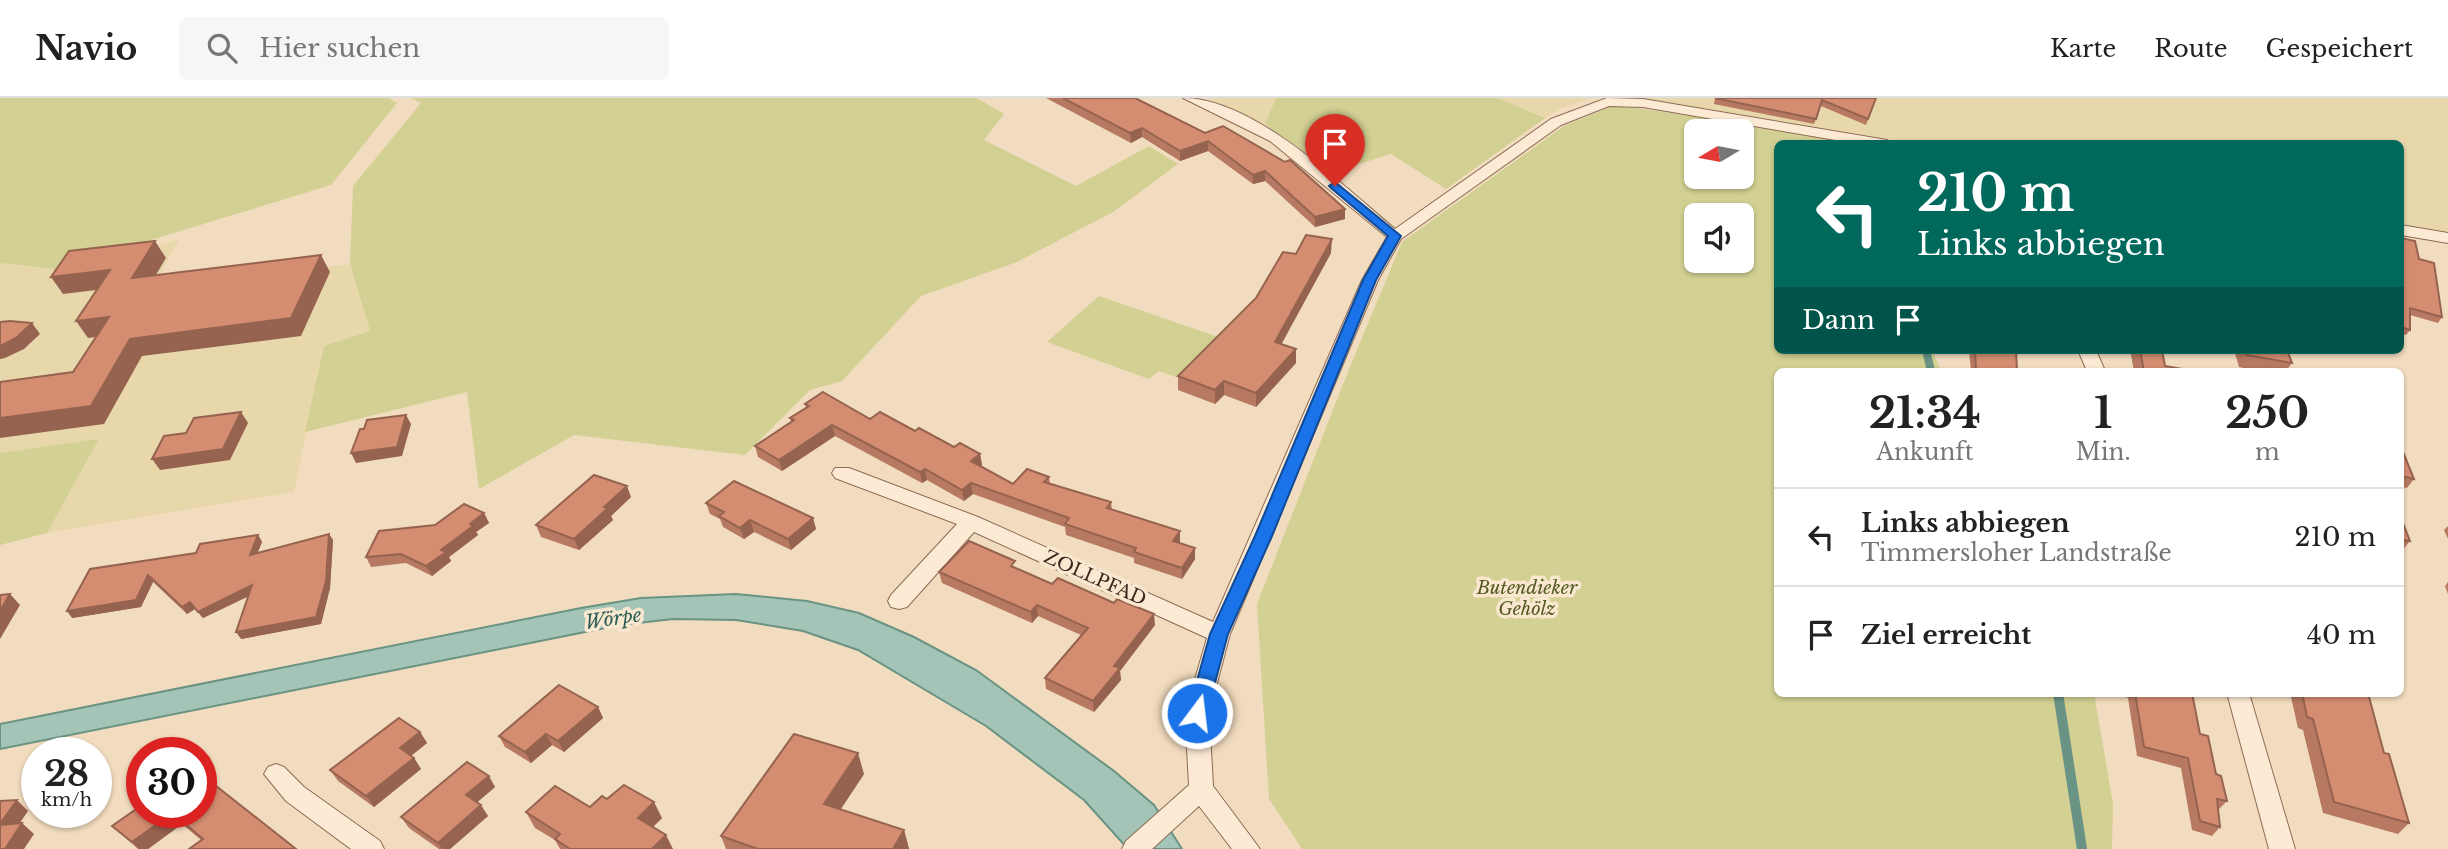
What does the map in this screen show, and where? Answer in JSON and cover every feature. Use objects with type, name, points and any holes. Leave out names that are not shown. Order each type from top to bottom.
[{"type":"street","points":[[1190,98],[1253,125],[1275,138],[1395,236]]},
{"type":"street","points":[[1247,849],[1201,789],[1197,713],[1219,634],[1370,280],[1395,236],[1556,122],[1607,102],[1643,103],[1863,140]]},
{"type":"street","points":[[2404,231],[2448,238]]},
{"type":"street","name":"ZOLLPFAD","points":[[842,473],[971,522],[1219,634]]},
{"type":"street","points":[[899,601],[971,522]]},
{"type":"street","points":[[2239,697],[2283,849]]},
{"type":"street","points":[[276,774],[295,794],[371,849]]},
{"type":"street","points":[[1135,849],[1201,789]]},
{"type":"shaded area","points":[[1208,98],[1276,98],[1265,124]]},
{"type":"shaded area","points":[[1497,98],[1591,98],[1560,109],[1545,118]]},
{"type":"shaded area","points":[[1639,98],[2448,98],[2448,234],[2404,227],[2404,140],[1896,140]]},
{"type":"shaded area","points":[[179,239],[153,287],[350,264],[370,332],[324,346],[294,492],[47,533],[99,440],[0,453],[0,263],[56,269],[86,267]]},
{"type":"green space","points":[[0,98],[389,98],[397,103],[331,185],[56,269],[0,263]]},
{"type":"green space","points":[[411,98],[977,98],[1004,114],[984,140],[1076,186],[1149,146],[1178,164],[1113,212],[1017,262],[921,296],[842,381],[810,390],[745,455],[574,435],[479,489],[467,392],[305,432],[324,346],[370,331],[350,264],[353,186],[421,103]]},
{"type":"green space","points":[[1276,98],[1497,98],[1545,118],[1446,189],[1391,154],[1333,172],[1265,124]]},
{"type":"green space","name":"Butendieker Gehölz","points":[[1615,105],[1714,119],[1684,119],[1684,189],[1754,189],[1754,125],[1843,140],[1774,140],[1774,354],[1934,354],[1940,368],[1774,368],[1774,697],[2095,697],[2113,804],[2112,849],[1302,849],[1269,799],[1257,604],[1402,242],[1564,126]]},
{"type":"green space","points":[[1099,296],[1227,340],[1187,381],[1159,371],[1149,379],[1047,342]]},
{"type":"green space","points":[[99,439],[47,533],[0,545],[0,453]]},
{"type":"water","name":"Wörpe","points":[[736,594],[807,601],[859,613],[914,637],[976,670],[1114,771],[1154,805],[1182,849],[1128,849],[1084,800],[986,726],[858,650],[803,631],[736,620],[673,619],[620,625],[60,737],[21,737],[21,745],[0,749],[0,724],[641,598]]},
{"type":"building","points":[[1063,98],[1135,98],[1205,133],[1223,126],[1285,162],[1290,160],[1345,209],[1315,217],[1265,171],[1253,175],[1208,141],[1180,151],[1142,128],[1130,133]]},
{"type":"building","points":[[1715,98],[1876,98],[1868,119],[1822,100],[1816,119]]},
{"type":"building","points":[[1306,235],[1332,239],[1275,342],[1296,349],[1256,393],[1224,381],[1215,390],[1178,376],[1256,298],[1283,252],[1296,254]]},
{"type":"building","points":[[2404,239],[2415,241],[2419,259],[2434,263],[2442,317],[2410,308],[2410,330],[2404,328]]},
{"type":"building","points":[[155,241],[132,278],[321,255],[291,318],[130,339],[91,406],[0,418],[0,382],[73,372],[109,317],[76,321],[110,270],[51,277],[69,251]]},
{"type":"building","points":[[0,322],[32,323],[16,338],[0,346]]},
{"type":"building","points":[[1975,354],[2016,354],[2017,368],[1976,368]]},
{"type":"building","points":[[2141,354],[2163,354],[2165,366],[2176,368],[2143,368]]},
{"type":"building","points":[[2289,354],[2292,363],[2247,355]]},
{"type":"building","points":[[823,392],[870,419],[880,412],[915,431],[919,428],[954,447],[960,443],[980,454],[971,461],[1013,484],[1027,469],[1049,477],[1044,482],[1111,502],[1107,508],[1180,531],[1173,541],[1195,548],[1182,568],[1134,552],[1136,548],[1065,524],[1069,518],[971,483],[962,490],[925,469],[920,472],[832,425],[779,460],[755,446],[794,420],[790,418],[809,406],[805,404]]},
{"type":"building","points":[[241,412],[223,449],[152,459],[164,436],[186,433],[194,418]]},
{"type":"building","points":[[406,415],[397,447],[351,453],[360,429],[364,429],[367,420]]},
{"type":"building","points":[[2404,454],[2414,479],[2404,477]]},
{"type":"building","points":[[594,475],[627,486],[604,507],[608,508],[574,539],[536,525]]},
{"type":"building","points":[[734,481],[813,518],[788,539],[750,520],[740,528],[719,516],[724,512],[706,503]]},
{"type":"building","points":[[464,504],[484,513],[470,524],[473,526],[441,550],[446,552],[426,566],[401,554],[366,557],[379,531],[435,525]]},
{"type":"building","points":[[2404,526],[2410,541],[2404,540]]},
{"type":"building","points":[[329,534],[326,581],[316,617],[236,632],[252,585],[198,612],[190,602],[182,607],[148,575],[136,600],[67,611],[90,569],[196,553],[200,544],[258,535],[250,555]]},
{"type":"building","points":[[969,541],[1015,561],[1011,566],[1052,584],[1058,578],[1114,603],[1117,599],[1154,614],[1114,666],[1120,668],[1093,701],[1045,678],[1088,628],[1037,605],[1031,612],[939,572]]},
{"type":"building","points":[[10,594],[0,611],[0,595]]},
{"type":"building","points":[[559,685],[598,707],[558,741],[546,734],[525,752],[499,736]]},
{"type":"building","points":[[2136,697],[2193,697],[2200,734],[2208,736],[2216,774],[2221,776],[2227,801],[2217,799],[2220,827],[2200,821],[2188,758],[2144,747]]},
{"type":"building","points":[[2303,697],[2369,697],[2384,753],[2389,754],[2409,823],[2334,802],[2313,719],[2307,717]]},
{"type":"building","points":[[399,718],[420,732],[400,748],[414,758],[366,796],[330,770]]},
{"type":"building","points":[[794,734],[858,753],[824,804],[904,830],[893,849],[758,849],[721,836]]},
{"type":"building","points":[[467,762],[489,776],[466,795],[481,805],[438,843],[401,817]]},
{"type":"building","points":[[624,785],[654,802],[638,818],[666,835],[652,849],[570,849],[555,839],[560,834],[526,812],[555,786],[590,807],[602,796],[607,799]]},
{"type":"building","points":[[217,787],[296,849],[189,849],[203,839],[190,828],[217,828]]},
{"type":"building","points":[[17,800],[0,824],[0,801]]},
{"type":"building","points":[[126,816],[126,828],[151,828],[132,842],[112,826]]},
{"type":"building","points":[[21,823],[5,849],[0,849],[0,825]]},
{"type":"waterway","points":[[1927,354],[1930,368]]},
{"type":"waterway","points":[[2059,697],[2082,849]]},
{"type":"route","points":[[1197,713],[1219,634],[1370,280],[1395,236],[1335,186]]}]
